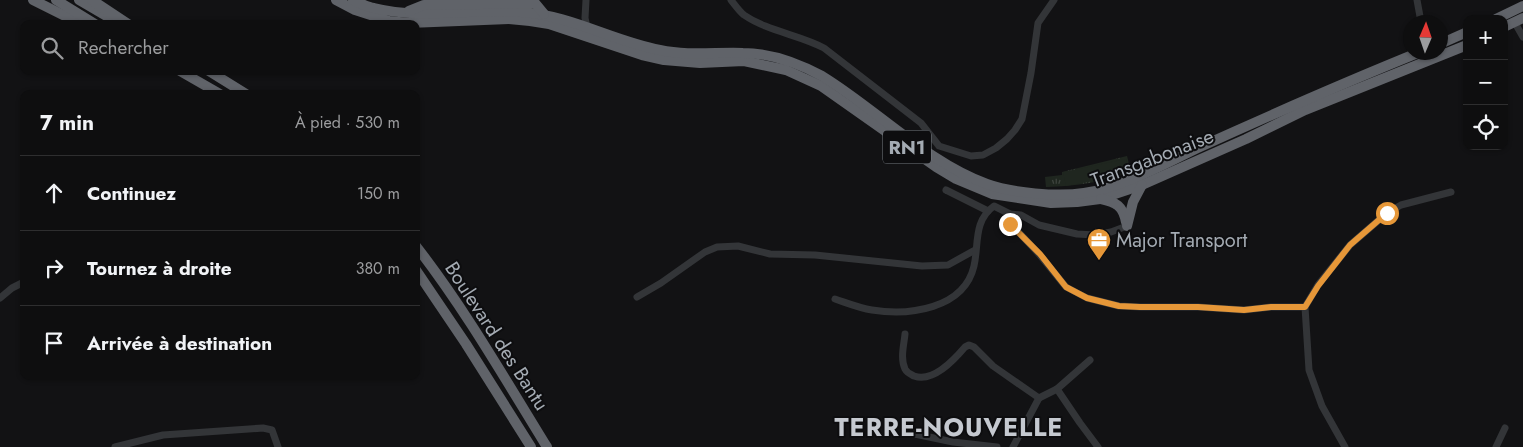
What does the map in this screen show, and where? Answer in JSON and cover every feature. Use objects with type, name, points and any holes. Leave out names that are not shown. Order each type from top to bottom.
[{"type":"highway","points":[[33,0],[73,20]]},
{"type":"highway","points":[[56,0],[88,20]]},
{"type":"highway","points":[[78,0],[113,20]]},
{"type":"highway","points":[[92,0],[122,20]]},
{"type":"highway","name":"Transgabonaise","points":[[336,0],[355,10],[386,20]]},
{"type":"highway","name":"Transgabonaise","points":[[353,0],[371,8],[406,12],[506,11],[544,14],[641,46],[659,50],[691,54],[758,54],[806,68],[836,84],[959,172],[989,185],[1035,193],[1084,193],[1108,187],[1157,169],[1296,103],[1403,59]]},
{"type":"highway","points":[[1504,15],[1523,6]]},
{"type":"highway","name":"Transgabonaise","points":[[420,23],[509,19],[530,21],[549,24],[642,55],[664,60],[700,63],[744,61],[773,66],[802,76],[821,86],[936,167],[968,186],[992,194],[1051,203],[1100,199],[1142,185],[1262,132],[1305,110],[1463,47]]},
{"type":"highway","points":[[1448,40],[1463,34]]},
{"type":"highway","points":[[187,75],[213,90]]},
{"type":"highway","points":[[215,75],[240,90]]},
{"type":"highway","points":[[1127,226],[1133,202],[1142,185]]},
{"type":"highway","points":[[1100,199],[1120,206],[1124,212],[1127,226]]},
{"type":"highway","name":"Boulevard des Bantu","points":[[420,251],[479,335],[547,447]]},
{"type":"highway","name":"Boulevard des Bantu","points":[[420,276],[466,344],[531,447]]},
{"type":"street","points":[[586,0],[585,18],[587,27]]},
{"type":"street","points":[[731,0],[745,16],[776,30],[812,41],[824,48],[921,122],[939,146],[971,156],[983,155],[996,148],[1015,130],[1022,119],[1038,23],[1054,0]]},
{"type":"street","points":[[1417,0],[1420,15]]},
{"type":"street","points":[[1519,20],[1523,37]]},
{"type":"street","points":[[932,154],[939,146]]},
{"type":"street","points":[[946,190],[988,211]]},
{"type":"street","points":[[1345,447],[1322,406],[1309,370],[1305,307],[1318,286],[1350,245],[1387,213],[1401,205],[1451,192]]},
{"type":"street","points":[[835,299],[872,310],[902,312],[923,310],[941,303],[963,290],[974,267],[978,230],[988,211],[994,206],[1010,214],[1021,215],[1039,225],[1077,234],[1095,235],[1127,226]]},
{"type":"street","points":[[1010,214],[1010,224],[1040,254],[1059,280],[1066,287],[1087,298],[1119,306],[1140,307],[1198,307],[1244,310],[1271,307],[1305,307]]},
{"type":"street","points":[[638,296],[661,283],[705,252],[717,247],[738,246],[770,254],[815,255],[928,266],[948,264],[975,250]]},
{"type":"street","points":[[0,298],[20,284]]},
{"type":"street","points":[[905,334],[903,359],[904,368],[907,373],[919,378],[939,372],[965,347],[970,345],[993,366],[1039,398]]},
{"type":"street","points":[[1013,447],[1039,398],[1057,388],[1090,360]]},
{"type":"street","points":[[1057,388],[1098,447]]},
{"type":"street","points":[[115,447],[163,435],[263,428],[272,430],[278,447]]},
{"type":"street","points":[[1496,447],[1505,428]]},
{"type":"street","points":[[910,433],[953,442],[997,447]]},
{"type":"green space","points":[[1127,156],[1131,172],[1089,183],[1046,187],[1045,177],[1062,175],[1062,172]]},
{"type":"green space","points":[[1126,159],[1129,172],[1066,186],[1063,172]]},
{"type":"place","name":"Major Transport","points":[[1099,261]]},
{"type":"district","name":"TERRE-NOUVELLE","points":[[949,427]]},
{"type":"route","points":[[1010,224],[1040,254],[1066,287],[1087,298],[1119,306],[1198,307],[1244,310],[1271,307],[1305,307],[1333,265],[1350,245],[1387,213]]}]
